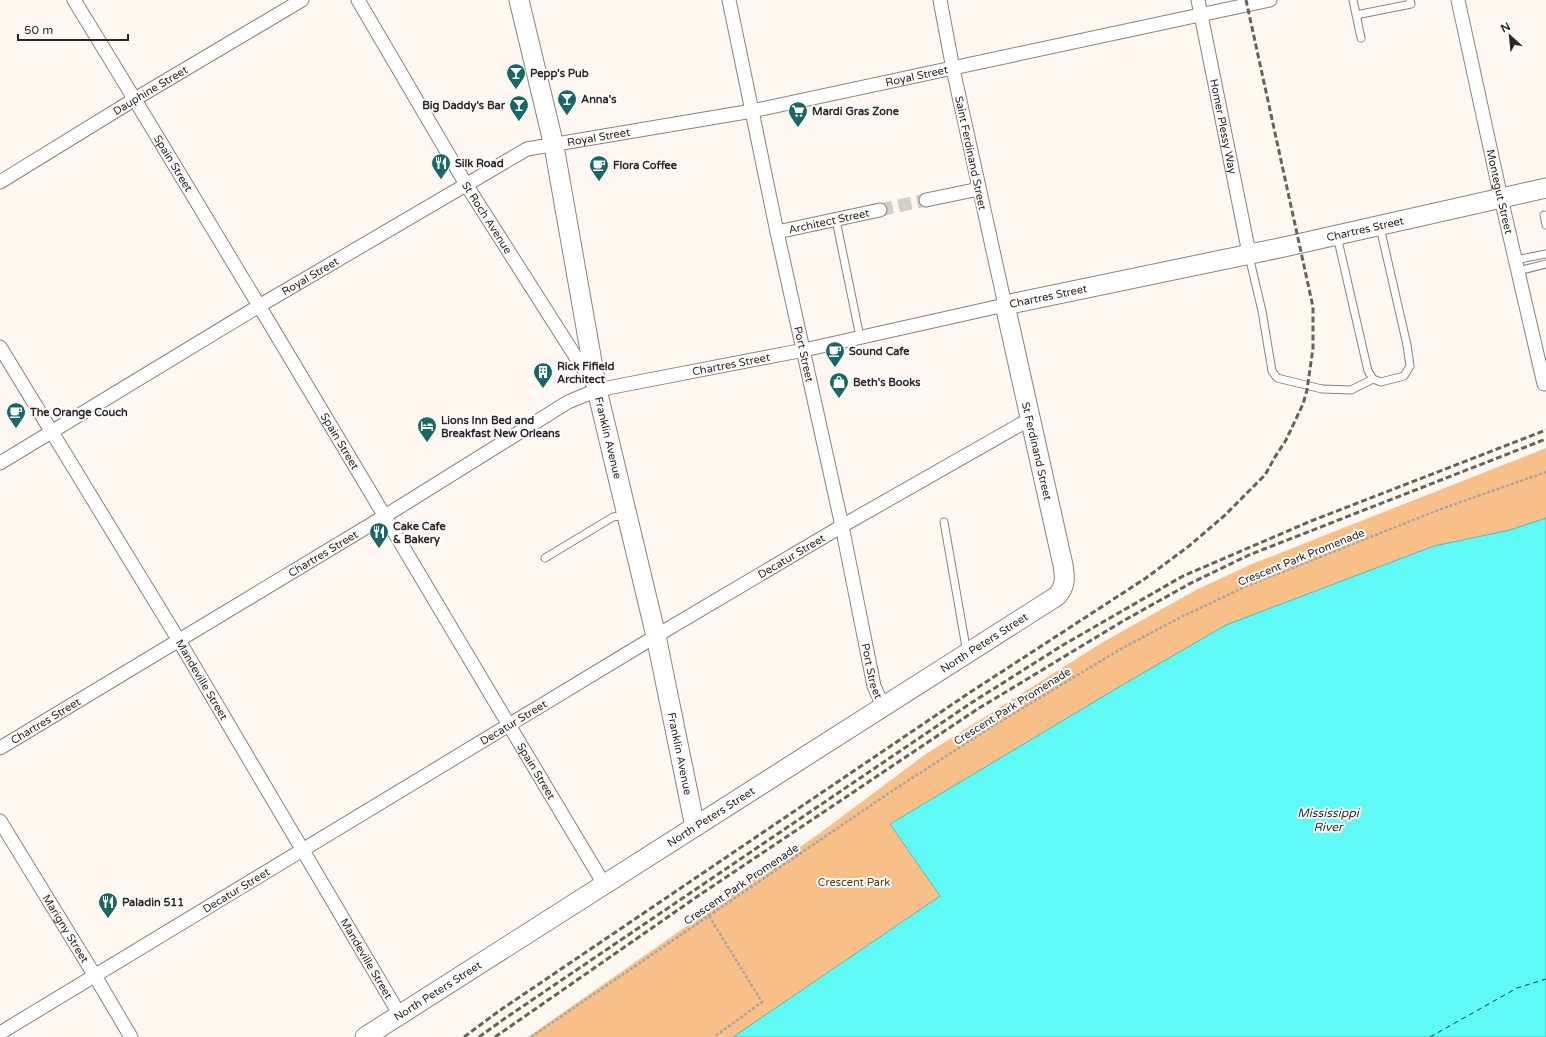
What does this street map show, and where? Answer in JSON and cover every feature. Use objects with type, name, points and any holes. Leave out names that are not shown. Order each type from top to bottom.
[{"type":"street","name":"Spain Street","points":[[74,0],[135,99],[604,884]]},
{"type":"street","name":"Dauphine Street","points":[[0,182],[135,99],[302,0]]},
{"type":"street","name":"St Roch Avenue","points":[[358,0],[467,186],[597,390]]},
{"type":"street","name":"Franklin Avenue","points":[[519,0],[554,146],[597,390],[656,636],[695,827]]},
{"type":"street","name":"Port Street","points":[[729,0],[777,232],[842,526],[874,686],[883,706]]},
{"type":"street","name":"Saint Ferdinand Street","points":[[940,0],[953,69],[1005,305]]},
{"type":"street","name":"Homer Plessy Way","points":[[1198,0],[1249,254]]},
{"type":"street","name":"Royal Street","points":[[0,463],[258,306],[467,186],[527,149],[554,146],[752,111],[1270,0]]},
{"type":"street","name":"Montegut Street","points":[[1458,0],[1516,266],[1544,384]]},
{"type":"street","name":"Chartres Street","points":[[0,748],[178,639],[385,516],[568,402],[597,390],[804,350],[1546,188]]},
{"type":"street","points":[[926,200],[979,189]]},
{"type":"street","name":"Architect Street","points":[[777,232],[880,210]]},
{"type":"street","name":"St Ferdinand Street","points":[[1005,305],[1063,565],[1064,585],[1062,591],[1057,596]]},
{"type":"street","name":"Mandeville Street","points":[[0,347],[178,639],[400,1015]]},
{"type":"street","name":"Decatur Street","points":[[0,1033],[508,724],[842,526],[1030,418]]},
{"type":"street","name":"North Peters Street","points":[[366,1037],[1057,596]]},
{"type":"street","name":"Marigny Street","points":[[0,821],[131,1037]]},
{"type":"lane","points":[[1353,0],[1361,38]]},
{"type":"lane","points":[[1356,15],[1411,4],[1410,0]]},
{"type":"lane","points":[[1544,215],[1546,226]]},
{"type":"lane","points":[[836,220],[860,337]]},
{"type":"lane","points":[[1337,234],[1368,371],[1373,379],[1381,382],[1404,376],[1410,366],[1407,344],[1380,225]]},
{"type":"lane","points":[[1249,254],[1262,311],[1272,371],[1277,378],[1322,389],[1344,390],[1351,390],[1373,379]]},
{"type":"lane","points":[[1516,266],[1546,254]]},
{"type":"lane","points":[[1516,266],[1546,264]]},
{"type":"lane","points":[[545,558],[613,517],[627,515]]},
{"type":"lane","points":[[944,522],[967,653]]},
{"type":"path","name":"Crescent Park Promenade","points":[[532,1037],[889,793],[988,729],[1119,650],[1181,617],[1247,586],[1441,510],[1546,472]]},
{"type":"path","points":[[709,916],[762,1002],[714,1037]]},
{"type":"green space","name":"Crescent Park","points":[[1546,448],[1546,520],[1511,530],[1434,546],[1226,625],[890,824],[940,896],[733,1037],[528,1037],[820,833],[923,756],[1103,642],[1196,590],[1252,564]]},
{"type":"water","name":"Mississippi River","points":[[1546,518],[1546,1037],[733,1037],[940,896],[890,824],[1124,684],[1226,625],[1434,546],[1510,530]]},
{"type":"ferry route","points":[[1430,1037],[1517,988],[1546,979]]},
{"type":"tunnel","points":[[880,210],[926,200]]},
{"type":"railway","points":[[464,1037],[499,1011],[966,695],[1146,578],[1189,546],[1224,516],[1265,475],[1286,440],[1303,404],[1307,390],[1313,348],[1313,307],[1246,0]]},
{"type":"railway","points":[[479,1037],[971,703],[1063,645],[1183,576],[1311,521],[1546,430]]},
{"type":"railway","points":[[495,1037],[698,896],[976,710],[1123,621],[1191,583],[1249,555],[1546,439]]},
{"type":"place","name":"Pepp's Pub","points":[[516,90]]},
{"type":"place","name":"Anna's","points":[[567,116]]},
{"type":"place","name":"Big Daddy's Bar","points":[[519,122]]},
{"type":"place","name":"Mardi Gras Zone","points":[[798,128]]},
{"type":"place","name":"Silk Road","points":[[441,180]]},
{"type":"place","name":"Flora Coffee","points":[[599,182]]},
{"type":"place","name":"Sound Cafe","points":[[835,368]]},
{"type":"place","name":"Rick Fifield Architect","points":[[543,389]]},
{"type":"place","name":"Beth's Books","points":[[839,399]]},
{"type":"place","name":"The Orange Couch","points":[[16,429]]},
{"type":"place","name":"Lions Inn Bed and Breakfast New Orleans","points":[[427,443]]},
{"type":"place","name":"Cake Cafe & Bakery","points":[[379,549]]},
{"type":"place","name":"Paladin 511","points":[[108,919]]}]
